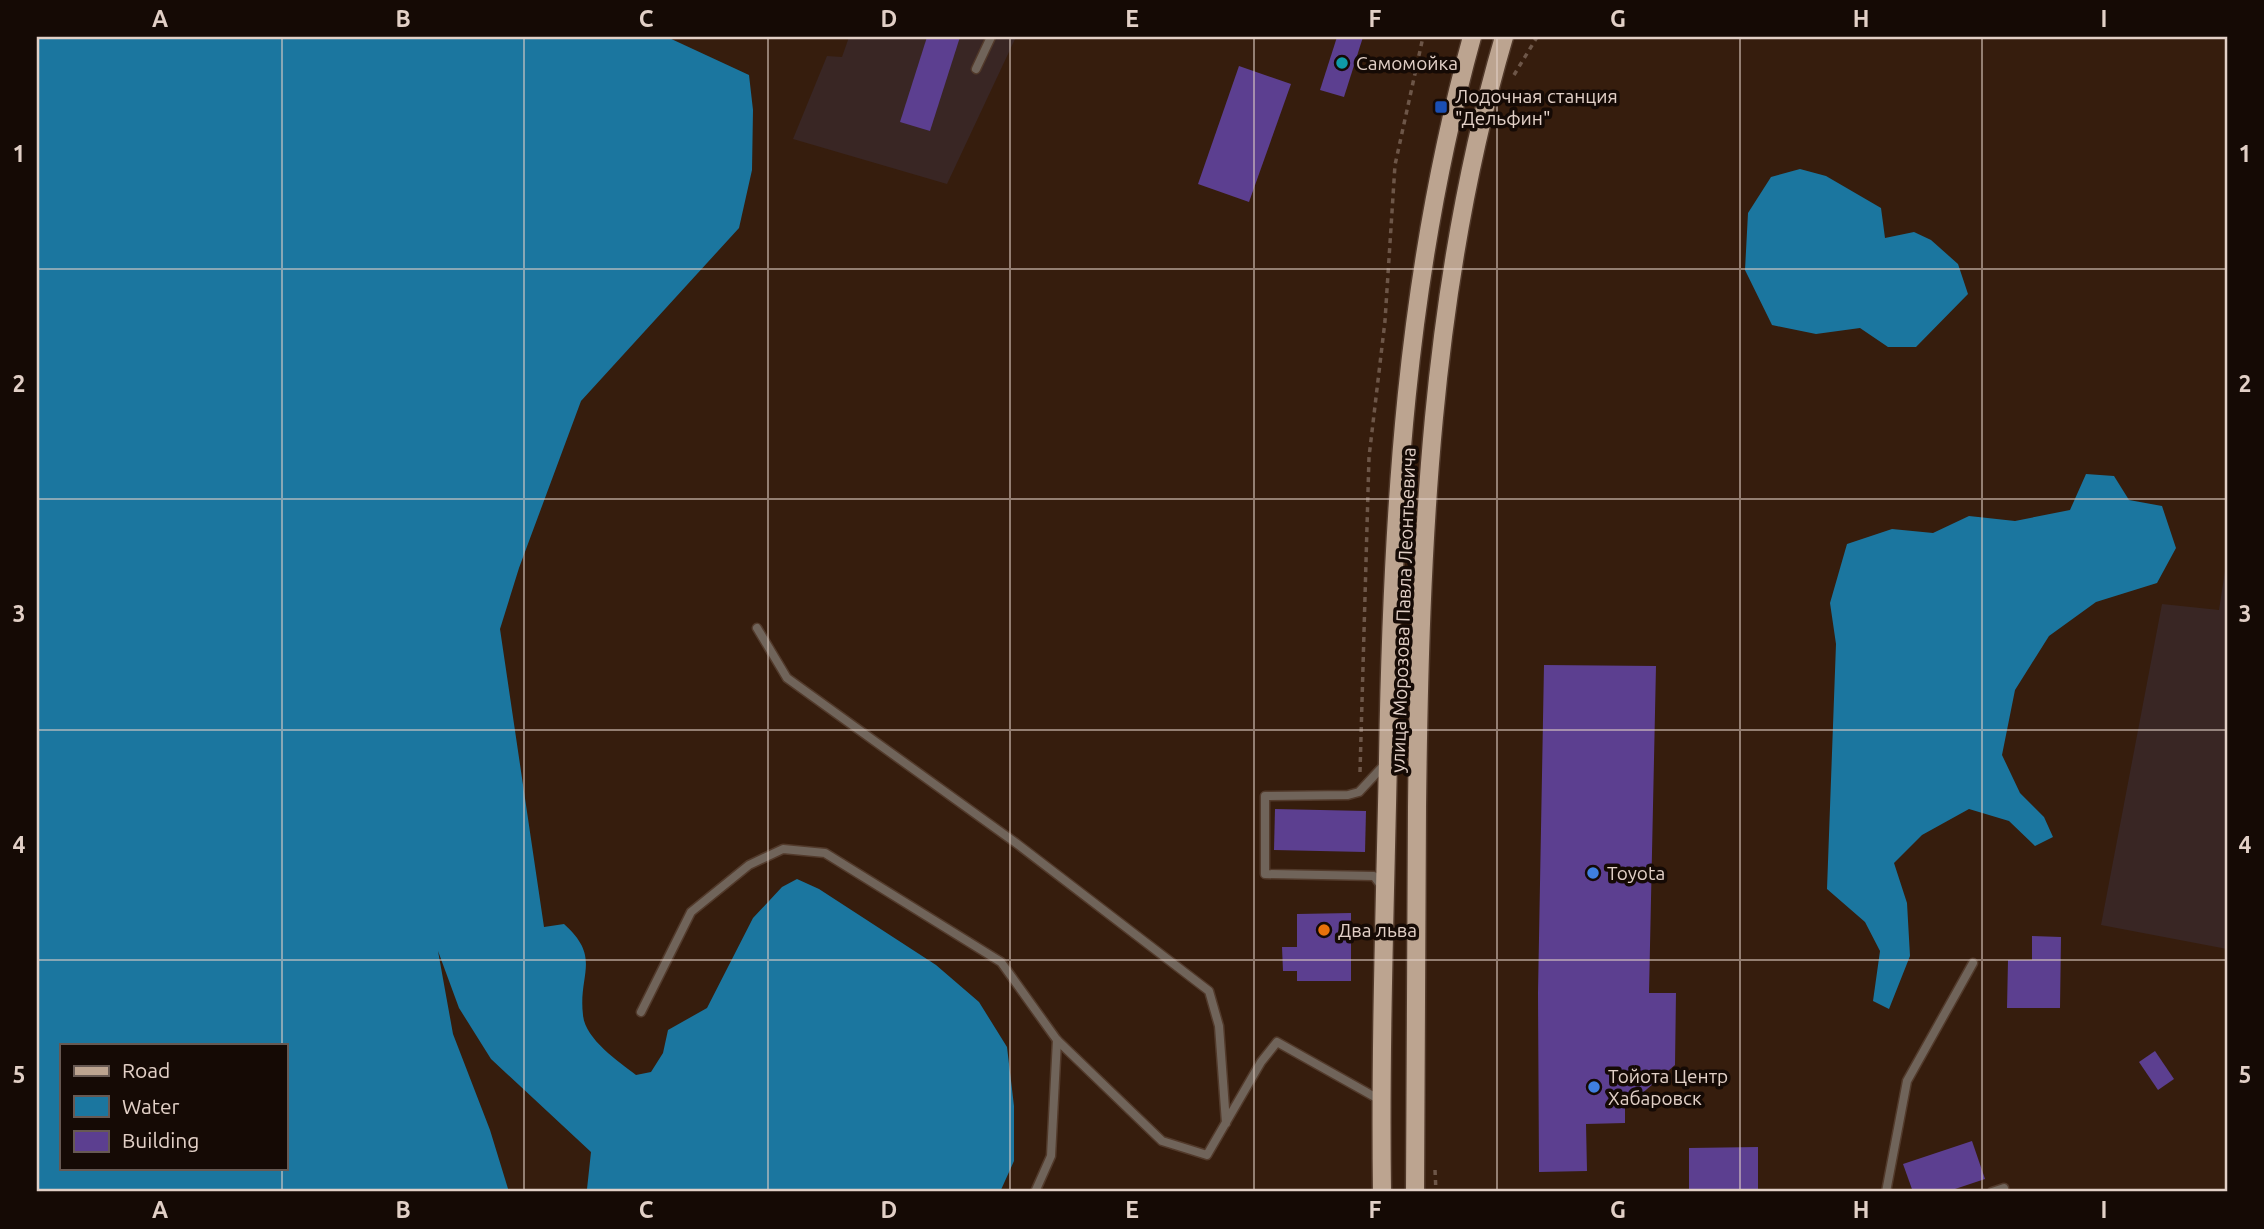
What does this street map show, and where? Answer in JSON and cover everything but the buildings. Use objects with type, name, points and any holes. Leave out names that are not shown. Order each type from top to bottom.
[{"type":"main road","name":"улица Морозова Павла Леонтьевича","points":[[1382,1192],[1384,891],[1392,554],[1409,362],[1438,177],[1472,37]]},
{"type":"main road","name":"улица Морозова Павла Леонтьевича","points":[[1415,1192],[1419,661],[1431,431],[1440,340],[1479,128],[1504,37]]},
{"type":"lane","points":[[976,69],[991,37]]},
{"type":"lane","points":[[757,628],[786,678],[1016,843],[1209,991],[1219,1026],[1226,1123]]},
{"type":"lane","points":[[1384,891],[1374,876],[1265,874],[1265,796],[1348,795],[1359,792],[1388,762]]},
{"type":"lane","points":[[641,1012],[691,912],[749,865],[783,849],[825,853],[1001,962],[1057,1040],[1162,1142],[1207,1155],[1261,1062],[1277,1042],[1382,1101]]},
{"type":"lane","points":[[1886,1192],[1907,1082],[1973,963]]},
{"type":"lane","points":[[1035,1192],[1051,1156],[1057,1040]]},
{"type":"lane","points":[[1992,1192],[2004,1188]]},
{"type":"path","points":[[1359,792],[1369,457],[1385,321],[1395,165],[1423,37]]},
{"type":"path","points":[[1510,80],[1537,37]]},
{"type":"path","points":[[1435,1164],[1436,1192]]},
{"type":"shaded area","points":[[849,37],[1016,37],[947,184],[793,139],[827,56],[842,57]]},
{"type":"shaded area","points":[[2227,558],[2227,949],[2101,925],[2162,604],[2219,610]]},
{"type":"water","points":[[37,37],[667,37],[749,75],[753,110],[752,170],[739,228],[581,401],[519,568],[500,629],[544,927],[564,924],[576,936],[585,957],[582,1001],[585,1024],[604,1049],[636,1075],[651,1072],[663,1053],[668,1030],[707,1008],[753,918],[782,887],[797,879],[819,889],[936,965],[979,1002],[1007,1047],[1014,1106],[1014,1161],[1000,1192],[592,1192],[587,1189],[591,1152],[491,1059],[459,1008],[438,951],[453,1034],[490,1130],[509,1192],[37,1192]]},
{"type":"water","points":[[1800,169],[1826,176],[1881,208],[1885,238],[1914,232],[1931,240],[1958,264],[1968,294],[1916,347],[1888,347],[1860,328],[1816,334],[1772,325],[1745,270],[1748,213],[1771,177]]},
{"type":"water","points":[[2086,474],[2114,476],[2129,500],[2162,506],[2176,548],[2157,583],[2096,602],[2049,636],[2015,690],[2002,755],[2020,793],[2044,817],[2053,837],[2035,846],[2009,821],[1969,809],[1922,835],[1894,863],[1907,903],[1910,956],[1889,1009],[1873,1001],[1880,951],[1865,922],[1827,889],[1836,644],[1830,603],[1847,544],[1892,529],[1933,533],[1969,516],[2015,521],[2070,510]]},
{"type":"place","name":"Самомойка","points":[[1342,63]]},
{"type":"place","name":"Лодочная станция \"Дельфин\"","points":[[1441,107]]},
{"type":"place","name":"Toyota","points":[[1593,873]]},
{"type":"place","name":"Два льва","points":[[1324,930]]},
{"type":"place","name":"Тойота Центр Хабаровск","points":[[1594,1087]]}]
